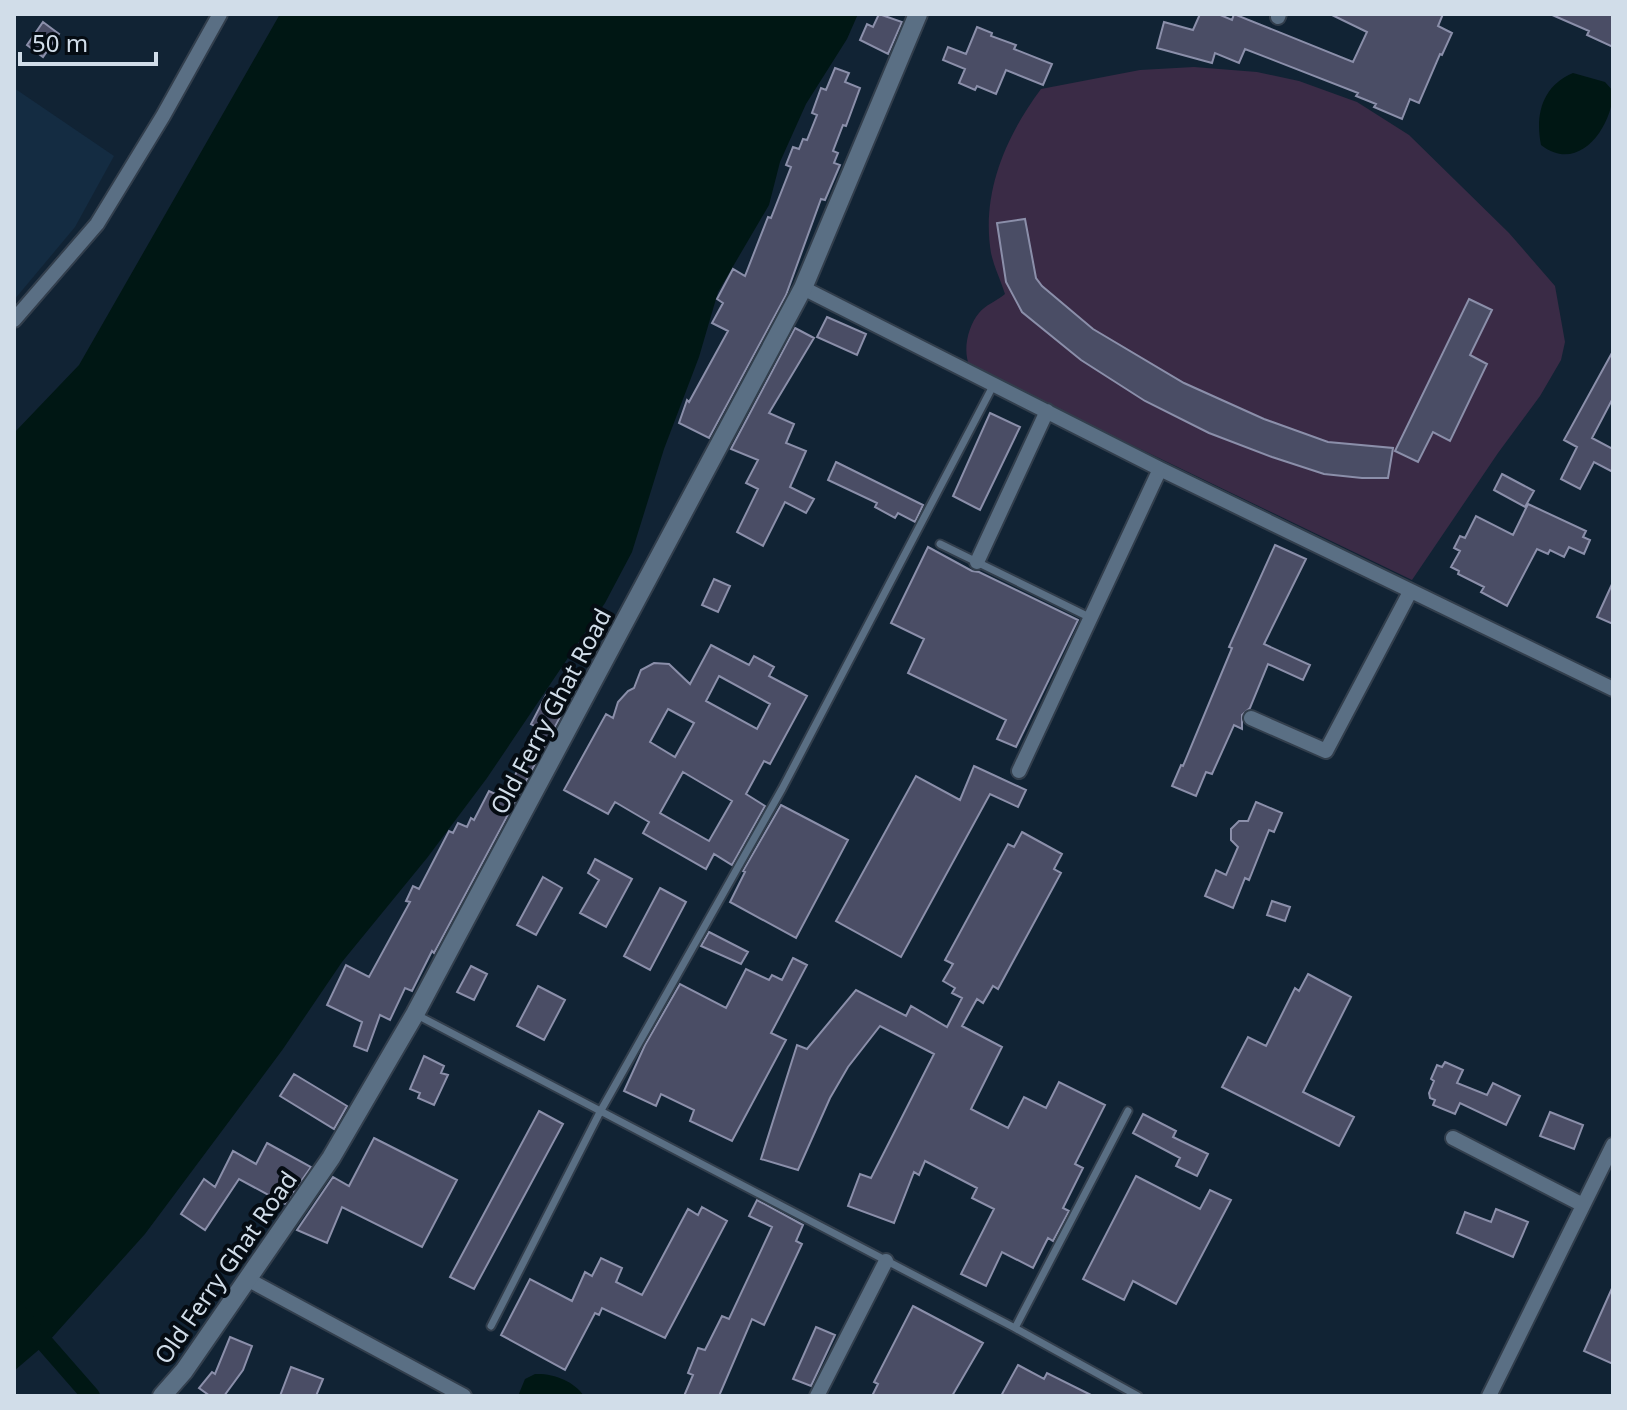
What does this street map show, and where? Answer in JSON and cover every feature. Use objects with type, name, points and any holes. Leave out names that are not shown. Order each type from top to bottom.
[{"type":"street","points":[[14,320],[97,224],[220,14]]},
{"type":"street","name":"Old Ferry Ghat Road","points":[[162,1396],[184,1371],[331,1158],[415,1014],[803,288],[918,14]]},
{"type":"street","points":[[803,288],[1160,469],[1613,689]]},
{"type":"street","points":[[977,562],[1047,411]]},
{"type":"street","points":[[1019,771],[1160,469]]},
{"type":"street","points":[[1251,718],[1326,751],[1410,592]]},
{"type":"street","points":[[1453,1138],[1583,1205]]},
{"type":"street","points":[[1489,1396],[1613,1145]]},
{"type":"street","points":[[817,1396],[886,1261]]},
{"type":"street","points":[[247,1279],[464,1396]]},
{"type":"lane","points":[[491,1326],[600,1112],[782,789],[994,384]]},
{"type":"lane","points":[[940,544],[1091,618]]},
{"type":"lane","points":[[415,1014],[1015,1328],[1138,1396]]},
{"type":"lane","points":[[1015,1328],[1128,1111]]},
{"type":"shaded area","points":[[280,14],[858,14],[847,39],[806,104],[780,162],[769,205],[718,292],[632,552],[605,603],[487,778],[342,962],[283,1049],[145,1234],[49,1341],[14,1371],[14,433],[79,365]]},
{"type":"shaded area","points":[[1194,67],[1257,72],[1299,81],[1357,102],[1409,135],[1509,233],[1555,286],[1565,342],[1561,360],[1540,396],[1412,580],[970,367],[966,346],[975,318],[1005,294],[991,253],[990,209],[999,166],[1017,126],[1041,89],[1140,70]],"holes":[[[1025,219],[1036,278],[1042,287],[1093,329],[1184,383],[1264,419],[1328,442],[1388,477],[1324,474],[1272,457],[1145,401],[1081,360],[1022,312],[1006,282],[997,223]]]},
{"type":"shaded area","points":[[1573,73],[1605,82],[1613,91],[1611,105],[1600,131],[1591,142],[1568,154],[1555,153],[1541,145],[1540,112],[1554,86]]},
{"type":"shaded area","points":[[14,88],[114,156],[75,227],[14,300]]},
{"type":"shaded area","points":[[535,1374],[562,1379],[575,1386],[584,1396],[518,1396],[525,1379]]},
{"type":"building","points":[[879,14],[902,22],[888,54],[860,40],[867,24],[873,27]]},
{"type":"building","points":[[1200,14],[1218,14],[1232,20],[1234,14],[1353,62],[1367,32],[1330,14],[1443,14],[1438,26],[1452,33],[1419,103],[1410,99],[1402,119],[1374,107],[1376,104],[1356,96],[1358,93],[1245,49],[1239,63],[1215,53],[1212,63],[1157,48],[1164,22],[1193,30]]},
{"type":"building","points":[[1550,14],[1613,14],[1613,47],[1587,35],[1589,31]]},
{"type":"building","points":[[43,22],[59,34],[43,57],[27,45]]},
{"type":"building","points":[[977,27],[1016,45],[1014,49],[1052,64],[1043,85],[1006,70],[996,94],[959,83],[965,69],[943,60],[948,47],[966,54]]},
{"type":"building","points":[[835,68],[849,73],[845,82],[860,88],[833,151],[838,153],[834,163],[840,165],[825,200],[821,199],[786,295],[709,438],[679,423],[687,400],[689,402],[728,331],[712,323],[723,303],[717,299],[733,269],[745,276],[791,167],[786,165],[793,147],[799,149],[803,139],[807,140],[817,115],[812,113],[821,88],[826,90]]},
{"type":"building","points":[[1025,219],[1036,278],[1093,329],[1184,383],[1264,419],[1328,442],[1393,448],[1388,478],[1324,474],[1209,433],[1145,401],[1081,360],[1022,312],[1006,282],[997,223]]},
{"type":"building","points":[[1469,299],[1492,310],[1470,355],[1487,364],[1450,441],[1433,432],[1418,462],[1395,451]]},
{"type":"building","points":[[827,317],[866,334],[857,355],[817,337]]},
{"type":"building","points":[[795,328],[814,338],[769,413],[794,424],[786,443],[806,451],[790,487],[814,499],[806,513],[785,502],[763,546],[737,532],[758,489],[746,483],[758,460],[731,449]]},
{"type":"building","points":[[1613,351],[1613,398],[1592,438],[1613,449],[1613,472],[1594,462],[1580,489],[1561,479],[1577,447],[1564,440]]},
{"type":"building","points":[[990,413],[1020,427],[980,510],[953,496]]},
{"type":"building","points":[[836,462],[923,505],[915,522],[898,513],[895,518],[875,507],[877,503],[828,480]]},
{"type":"building","points":[[1502,474],[1534,491],[1525,507],[1494,490]]},
{"type":"building","points":[[1528,504],[1586,531],[1583,537],[1590,540],[1584,554],[1569,547],[1564,557],[1550,550],[1548,554],[1537,549],[1507,606],[1481,592],[1484,587],[1451,567],[1460,551],[1454,548],[1460,536],[1465,538],[1476,516],[1513,535]]},
{"type":"building","points":[[1275,545],[1306,559],[1264,644],[1310,665],[1303,680],[1268,664],[1250,708],[1242,715],[1242,729],[1234,725],[1212,774],[1206,772],[1196,796],[1172,786]]},
{"type":"building","points":[[928,547],[1078,620],[1016,747],[997,739],[1006,720],[908,673],[924,639],[891,623]]},
{"type":"building","points":[[714,579],[730,586],[718,612],[702,605]]},
{"type":"building","points":[[1613,582],[1613,624],[1597,617]]},
{"type":"building","points":[[711,645],[749,665],[754,656],[774,667],[769,676],[807,696],[770,764],[764,761],[746,794],[765,806],[732,865],[714,854],[706,869],[643,833],[649,822],[615,802],[608,814],[564,790],[606,714],[613,718],[618,702],[634,688],[641,670],[654,663],[669,664],[690,684]],"holes":[[[719,676],[770,704],[757,729],[706,701]],[[668,709],[694,723],[675,757],[650,742]],[[683,772],[732,801],[709,841],[660,813]]]},
{"type":"building","points":[[546,695],[566,706],[434,953],[432,951],[412,991],[405,988],[390,1020],[380,1015],[367,1051],[354,1046],[362,1022],[327,1005],[346,965],[369,977],[410,902],[406,901],[413,886],[419,889],[449,831],[453,833],[458,823],[467,827],[471,818],[474,820],[489,791],[504,798],[538,728],[531,724]]},
{"type":"building","points":[[974,766],[1026,790],[1018,807],[990,794],[901,957],[836,921],[916,776],[960,800]]},
{"type":"building","points":[[1256,802],[1282,813],[1274,832],[1269,830],[1249,880],[1245,878],[1233,908],[1205,896],[1216,870],[1226,875],[1238,847],[1231,840],[1231,829],[1239,821],[1248,821]]},
{"type":"building","points":[[781,805],[848,840],[796,938],[730,902],[743,871]]},
{"type":"building","points":[[1022,832],[1062,854],[1054,869],[1061,873],[998,989],[993,986],[983,1003],[977,999],[962,1026],[1002,1047],[971,1109],[1008,1128],[1024,1097],[1046,1108],[1059,1082],[1105,1105],[1075,1164],[1083,1168],[1063,1208],[1069,1211],[1053,1241],[1048,1238],[1033,1268],[1002,1252],[986,1286],[961,1274],[994,1209],[972,1198],[977,1188],[925,1161],[919,1175],[914,1172],[894,1223],[848,1206],[860,1174],[871,1178],[934,1054],[880,1026],[848,1067],[830,1098],[798,1170],[761,1159],[797,1045],[807,1049],[856,990],[906,1016],[911,1006],[947,1027],[962,998],[952,993],[955,988],[943,981],[953,964],[945,960],[1008,844],[1014,847]]},
{"type":"building","points":[[595,859],[632,879],[606,927],[580,913],[599,880],[588,873]]},
{"type":"building","points":[[543,877],[562,888],[536,935],[517,925]]},
{"type":"building","points":[[660,888],[686,902],[650,970],[624,956]]},
{"type":"building","points":[[1272,901],[1290,907],[1285,921],[1267,915]]},
{"type":"building","points":[[709,932],[748,952],[741,964],[701,946]]},
{"type":"building","points":[[793,958],[807,965],[771,1033],[786,1040],[732,1141],[690,1121],[694,1110],[661,1094],[656,1106],[624,1091],[645,1045],[680,984],[726,1008],[746,969],[769,980],[772,975],[782,980]]},
{"type":"building","points":[[471,966],[487,974],[474,1000],[457,992]]},
{"type":"building","points":[[1308,974],[1351,997],[1303,1092],[1354,1117],[1339,1146],[1222,1087],[1248,1037],[1266,1046],[1295,988],[1299,991]]},
{"type":"building","points":[[538,986],[565,1000],[544,1040],[517,1026]]},
{"type":"building","points":[[424,1056],[444,1066],[441,1073],[448,1075],[434,1105],[418,1098],[420,1093],[410,1089]]},
{"type":"building","points":[[1445,1062],[1463,1070],[1457,1083],[1487,1095],[1493,1083],[1520,1096],[1506,1125],[1460,1103],[1455,1114],[1433,1105],[1435,1100],[1430,1098],[1429,1093],[1434,1081],[1431,1079],[1437,1065],[1442,1067]]},
{"type":"building","points":[[294,1074],[347,1106],[334,1129],[280,1096]]},
{"type":"building","points":[[539,1111],[563,1124],[474,1289],[450,1277]]},
{"type":"building","points":[[1550,1112],[1583,1125],[1574,1149],[1540,1136]]},
{"type":"building","points":[[1143,1114],[1176,1131],[1173,1137],[1208,1154],[1197,1176],[1176,1166],[1180,1158],[1133,1133]]},
{"type":"building","points":[[374,1138],[457,1180],[422,1247],[342,1207],[327,1243],[297,1230],[333,1177],[349,1186]]},
{"type":"building","points":[[267,1143],[311,1167],[285,1204],[239,1179],[205,1230],[181,1214],[204,1179],[215,1187],[233,1151],[256,1164]]},
{"type":"building","points":[[1136,1176],[1200,1209],[1210,1190],[1231,1200],[1176,1304],[1133,1281],[1124,1300],[1083,1279]]},
{"type":"building","points":[[757,1200],[803,1225],[796,1241],[802,1244],[764,1325],[752,1319],[719,1396],[684,1396],[693,1375],[688,1373],[698,1348],[705,1350],[722,1316],[729,1319],[772,1227],[749,1216]]},
{"type":"building","points":[[702,1207],[727,1221],[665,1338],[602,1308],[599,1315],[595,1313],[565,1370],[501,1335],[530,1279],[572,1301],[585,1272],[592,1276],[601,1258],[622,1268],[616,1282],[642,1295],[688,1209],[698,1215]]},
{"type":"building","points":[[1496,1209],[1528,1222],[1513,1257],[1457,1233],[1465,1212],[1491,1222]]},
{"type":"building","points":[[1613,1286],[1613,1364],[1584,1351]]},
{"type":"building","points":[[913,1306],[983,1343],[952,1396],[872,1396],[878,1384],[874,1382]]},
{"type":"building","points":[[816,1327],[835,1335],[811,1386],[793,1379]]},
{"type":"building","points":[[230,1337],[252,1346],[243,1370],[224,1396],[210,1396],[199,1388],[212,1372],[215,1374]]},
{"type":"building","points":[[1018,1365],[1044,1379],[1047,1373],[1093,1396],[1001,1396]]},
{"type":"building","points":[[291,1367],[323,1379],[316,1396],[280,1396]]},
{"type":"waterway","points":[[14,1308],[91,1396]]}]
